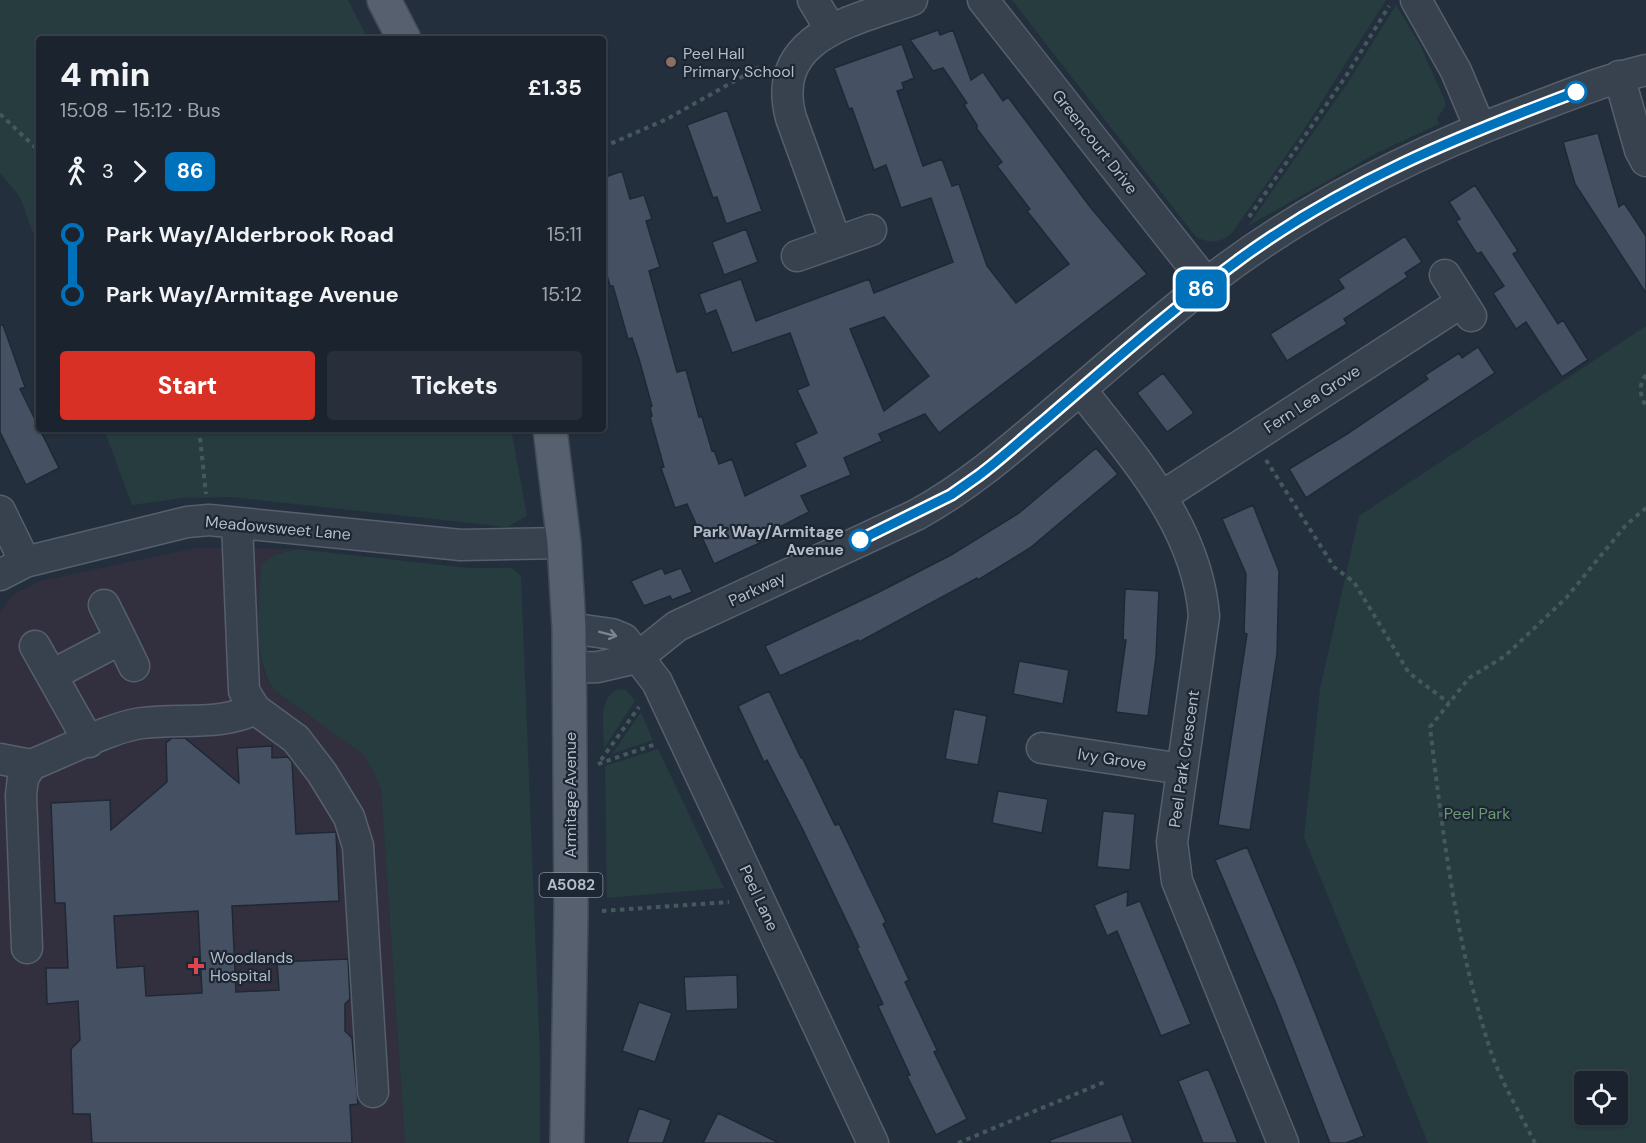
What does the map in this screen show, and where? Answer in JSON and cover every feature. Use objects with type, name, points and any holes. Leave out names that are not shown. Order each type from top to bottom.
[{"type":"main road","points":[[384,0],[402,36]]},
{"type":"main road","name":"A5082","points":[[550,432],[564,543],[569,628]]},
{"type":"main road","name":"Armitage Avenue","points":[[567,1143],[571,913],[584,769],[569,668],[569,628]]},
{"type":"street","points":[[813,0],[831,30]]},
{"type":"street","points":[[836,242],[787,102],[791,71],[806,46],[831,30],[912,0]]},
{"type":"street","name":"Greencourt Drive","points":[[983,0],[1207,284]]},
{"type":"street","points":[[1416,0],[1456,71],[1480,128]]},
{"type":"street","points":[[1633,73],[1640,150],[1646,161]]},
{"type":"street","name":"Parkway","points":[[637,658],[677,626],[916,515],[951,495],[991,466],[1207,284],[1241,258],[1339,195],[1401,163],[1480,128],[1633,73]]},
{"type":"street","points":[[797,256],[871,230]]},
{"type":"street","name":"Fern Lea Grove","points":[[1161,497],[1252,438],[1467,309],[1445,275]]},
{"type":"street","name":"Peel Park Crescent","points":[[1080,390],[1143,470],[1161,497],[1181,532],[1202,588],[1204,616],[1172,842],[1178,881],[1283,1143]]},
{"type":"street","points":[[0,511],[12,569]]},
{"type":"street","points":[[223,521],[244,691],[255,709],[296,739],[322,773],[349,817],[358,846],[373,1092]]},
{"type":"street","name":"Meadowsweet Lane","points":[[12,569],[188,522],[223,521],[461,545],[564,543]]},
{"type":"street","points":[[104,606],[134,666]]},
{"type":"street","name":"Peel Lane","points":[[569,628],[612,634],[624,639],[657,682],[873,1143]]},
{"type":"street","points":[[52,675],[121,639]]},
{"type":"street","points":[[35,646],[89,742]]},
{"type":"street","points":[[569,668],[598,667],[637,658]]},
{"type":"street","points":[[0,759],[31,765],[140,723],[238,718],[255,709]]},
{"type":"street","name":"Ivy Grove","points":[[1042,748],[1182,769]]},
{"type":"street","points":[[27,948],[21,795],[23,778],[31,765]]},
{"type":"path","points":[[1241,258],[1234,238],[1346,76],[1393,0]]},
{"type":"path","points":[[606,146],[667,119],[774,59],[798,56]]},
{"type":"path","points":[[0,114],[36,148]]},
{"type":"path","points":[[1646,375],[1642,380],[1640,391],[1646,406]]},
{"type":"path","points":[[200,432],[223,521]]},
{"type":"path","points":[[1252,438],[1334,567],[1354,582],[1409,674],[1449,703]]},
{"type":"path","points":[[1535,1143],[1490,1051],[1462,951],[1430,728],[1469,678],[1505,656],[1566,598],[1626,525],[1646,508]]},
{"type":"path","points":[[584,769],[657,682]]},
{"type":"path","points":[[584,769],[683,735]]},
{"type":"path","points":[[571,913],[759,899]]},
{"type":"path","points":[[958,1143],[1107,1081]]},
{"type":"shaded area","name":"Woodlands Hospital","points":[[196,548],[297,549],[274,555],[261,566],[260,655],[265,676],[274,690],[365,756],[381,789],[405,1143],[0,1143],[0,612],[14,594],[40,581]]},
{"type":"green space","points":[[0,0],[348,0],[366,36],[36,36],[36,241],[20,197],[0,173]]},
{"type":"green space","points":[[1012,0],[1386,0],[1299,137],[1232,233],[1219,241],[1206,241],[1196,237]]},
{"type":"green space","points":[[1396,5],[1420,45],[1445,101],[1445,107],[1437,118],[1439,124],[1375,154],[1248,226],[1347,84]]},
{"type":"green space","name":"Peel Park","points":[[1646,326],[1646,1143],[1428,1143],[1304,837],[1320,689],[1359,516]]},
{"type":"green space","points":[[105,432],[512,432],[527,516],[507,527],[230,497],[183,498],[132,505]]},
{"type":"green space","points":[[297,549],[468,568],[512,568],[521,576],[540,1057],[540,1143],[405,1143],[381,789],[365,756],[274,690],[262,661],[258,630],[261,565],[274,555]]},
{"type":"green space","points":[[618,689],[626,690],[635,701],[604,748],[604,707],[607,699]]},
{"type":"green space","points":[[641,712],[653,740],[612,754]]},
{"type":"green space","points":[[658,749],[724,888],[607,898],[605,766]]},
{"type":"building","points":[[938,30],[940,35],[953,30],[971,80],[983,72],[1003,101],[1008,97],[1091,208],[1147,274],[939,433],[925,414],[879,434],[882,441],[844,458],[851,475],[801,496],[809,512],[762,536],[764,541],[714,564],[687,504],[675,508],[661,468],[664,467],[650,417],[652,406],[639,359],[632,338],[628,339],[613,286],[610,286],[606,272],[606,177],[622,171],[630,199],[644,195],[652,219],[646,221],[660,267],[649,271],[677,372],[686,370],[699,417],[702,417],[712,451],[714,450],[719,464],[732,459],[745,496],[806,466],[795,443],[817,433],[797,390],[809,385],[790,333],[732,353],[716,310],[706,314],[699,294],[741,279],[756,321],[869,279],[874,293],[953,262],[931,198],[901,208],[886,165],[874,170],[852,108],[849,109],[834,68],[902,44],[914,78],[902,83],[904,89],[897,91],[923,166],[942,159],[952,186],[959,184],[987,266],[1016,303],[1069,264],[1027,211],[1030,209],[997,166],[1002,162],[977,129],[977,125],[964,105],[967,103],[943,68],[933,71],[910,40]],"holes":[[[884,317],[929,376],[884,411],[850,329]]]},
{"type":"building","points":[[727,110],[762,211],[726,224],[717,197],[713,198],[687,125]]},
{"type":"building","points":[[1598,133],[1619,207],[1624,203],[1646,236],[1646,293],[1575,184],[1563,142]]},
{"type":"building","points":[[1475,185],[1518,251],[1513,254],[1558,324],[1563,320],[1588,360],[1562,377],[1526,322],[1516,329],[1493,293],[1504,286],[1481,252],[1477,254],[1456,221],[1460,219],[1449,202]]},
{"type":"building","points":[[746,229],[758,262],[724,275],[712,242]]},
{"type":"building","points":[[1405,236],[1422,262],[1405,273],[1408,277],[1344,319],[1347,324],[1287,361],[1270,334],[1344,288],[1338,279]]},
{"type":"building","points":[[0,325],[3,325],[25,387],[20,389],[36,421],[36,432],[41,432],[59,468],[26,485],[0,432]]},
{"type":"building","points":[[1478,347],[1495,373],[1306,498],[1289,469],[1347,434],[1428,379],[1425,375],[1459,353],[1462,358]]},
{"type":"building","points":[[1163,373],[1194,413],[1167,432],[1137,393]]},
{"type":"building","points":[[1096,448],[1118,474],[1030,548],[978,580],[977,578],[859,642],[858,640],[780,676],[765,646],[951,555],[1019,513]]},
{"type":"building","points":[[1253,505],[1279,571],[1277,654],[1250,830],[1218,825],[1247,634],[1244,633],[1246,574],[1222,519]]},
{"type":"building","points":[[662,568],[665,574],[681,568],[692,592],[672,600],[670,596],[644,606],[631,581]]},
{"type":"building","points":[[1125,589],[1159,591],[1156,657],[1148,716],[1116,712],[1126,640],[1123,640]]},
{"type":"building","points":[[1019,661],[1069,670],[1063,704],[1013,694]]},
{"type":"building","points":[[769,691],[835,825],[839,824],[886,922],[883,924],[909,980],[905,982],[937,1050],[934,1052],[967,1119],[936,1135],[907,1076],[910,1075],[878,1006],[883,1004],[857,948],[859,947],[803,830],[767,760],[764,762],[738,706]]},
{"type":"building","points":[[954,709],[987,716],[978,765],[945,759]]},
{"type":"building","points":[[172,738],[185,738],[239,783],[237,748],[272,746],[272,758],[288,757],[292,762],[296,834],[336,832],[339,901],[232,906],[236,992],[279,990],[277,962],[348,959],[350,999],[345,1004],[345,1031],[352,1038],[358,1104],[350,1105],[352,1143],[92,1143],[90,1114],[73,1114],[71,1049],[80,1040],[78,1001],[47,1004],[46,968],[68,968],[65,903],[55,903],[51,803],[110,800],[111,830],[167,782],[166,743]],"holes":[[[198,911],[202,993],[146,996],[144,966],[117,968],[114,916]]]},
{"type":"building","points":[[998,791],[1048,799],[1042,833],[992,823]]},
{"type":"building","points":[[1103,811],[1135,814],[1130,870],[1097,867]]},
{"type":"building","points":[[1247,847],[1364,1136],[1346,1143],[1330,1143],[1276,1004],[1215,860]]},
{"type":"building","points":[[1128,891],[1127,906],[1140,901],[1191,1024],[1161,1036],[1117,931],[1107,936],[1094,905]]},
{"type":"building","points":[[737,975],[738,1009],[686,1011],[684,977]]},
{"type":"building","points":[[639,1002],[672,1013],[655,1062],[622,1051]]},
{"type":"building","points":[[1208,1069],[1238,1143],[1203,1143],[1178,1081]]},
{"type":"building","points":[[639,1108],[671,1120],[663,1143],[627,1143]]},
{"type":"building","points":[[718,1113],[779,1143],[703,1143]]},
{"type":"building","points":[[1122,1114],[1133,1143],[1050,1143],[1050,1140]]},
{"type":"bus line","name":"86","points":[[860,540],[916,515],[978,476],[1207,284],[1284,228],[1339,195],[1401,163],[1480,128],[1576,92]]},
{"type":"place","name":"Peel Hall Primary School","points":[[671,62]]},
{"type":"place","name":"Park Way/Armitage Avenue","points":[[860,540]]},
{"type":"place","name":"Woodlands Hospital","points":[[196,966]]}]
